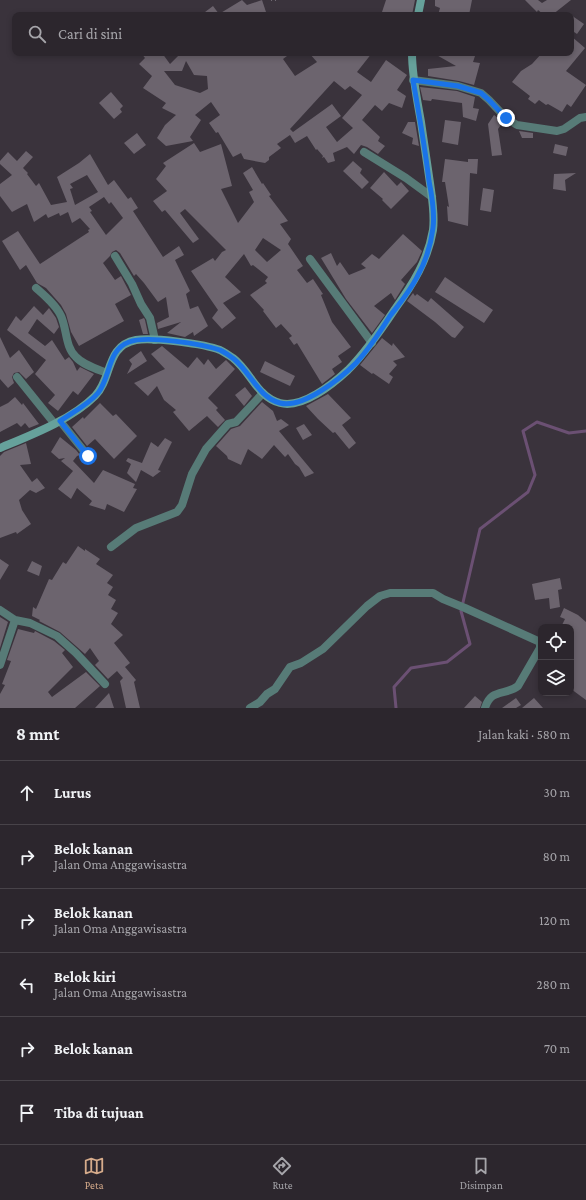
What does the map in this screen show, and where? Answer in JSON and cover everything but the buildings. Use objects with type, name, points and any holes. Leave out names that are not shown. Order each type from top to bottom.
[{"type":"main road","points":[[419,12],[422,0]]},
{"type":"main road","points":[[0,448],[57,422],[93,398],[102,386],[116,352],[123,345],[129,342],[144,339],[185,343],[220,350],[234,359],[263,393],[281,403],[291,403],[306,399],[323,390],[357,362],[412,286],[421,270],[433,229],[432,197],[413,80],[412,56]]},
{"type":"street","points":[[413,80],[458,86],[481,93],[506,118],[517,125],[557,131],[564,129],[580,118],[586,117]]},
{"type":"street","points":[[364,152],[406,178],[432,197]]},
{"type":"street","points":[[115,256],[150,318],[155,340]]},
{"type":"street","points":[[310,259],[372,343]]},
{"type":"street","points":[[36,288],[56,307],[63,321],[66,336],[75,356],[85,363],[107,373]]},
{"type":"street","points":[[17,377],[88,456]]},
{"type":"street","points":[[111,547],[136,528],[173,514],[179,509],[192,474],[206,448],[228,424],[236,422],[263,393]]},
{"type":"street","points":[[250,708],[260,702],[267,694],[275,689],[290,667],[301,663],[323,648],[367,606],[380,596],[394,592],[432,593],[540,642],[540,648],[518,686],[515,689],[500,692],[490,698],[484,708]]},
{"type":"street","points":[[0,610],[15,620],[30,623],[57,636],[76,653],[105,684]]},
{"type":"street","points":[[0,664],[15,620]]},
{"type":"path","points":[[271,0],[276,0]]},
{"type":"waterway","points":[[396,708],[394,687],[411,668],[447,662],[470,644],[461,611],[480,529],[528,492],[535,475],[523,431],[537,422],[569,433],[586,431]]},
{"type":"route","points":[[88,456],[60,421],[81,407],[99,392],[113,357],[119,348],[129,342],[144,339],[185,343],[220,350],[234,359],[263,393],[281,403],[291,403],[306,399],[323,390],[344,374],[357,362],[412,286],[421,270],[430,242],[433,229],[433,214],[425,148],[413,80],[458,86],[481,93],[506,118]]}]
